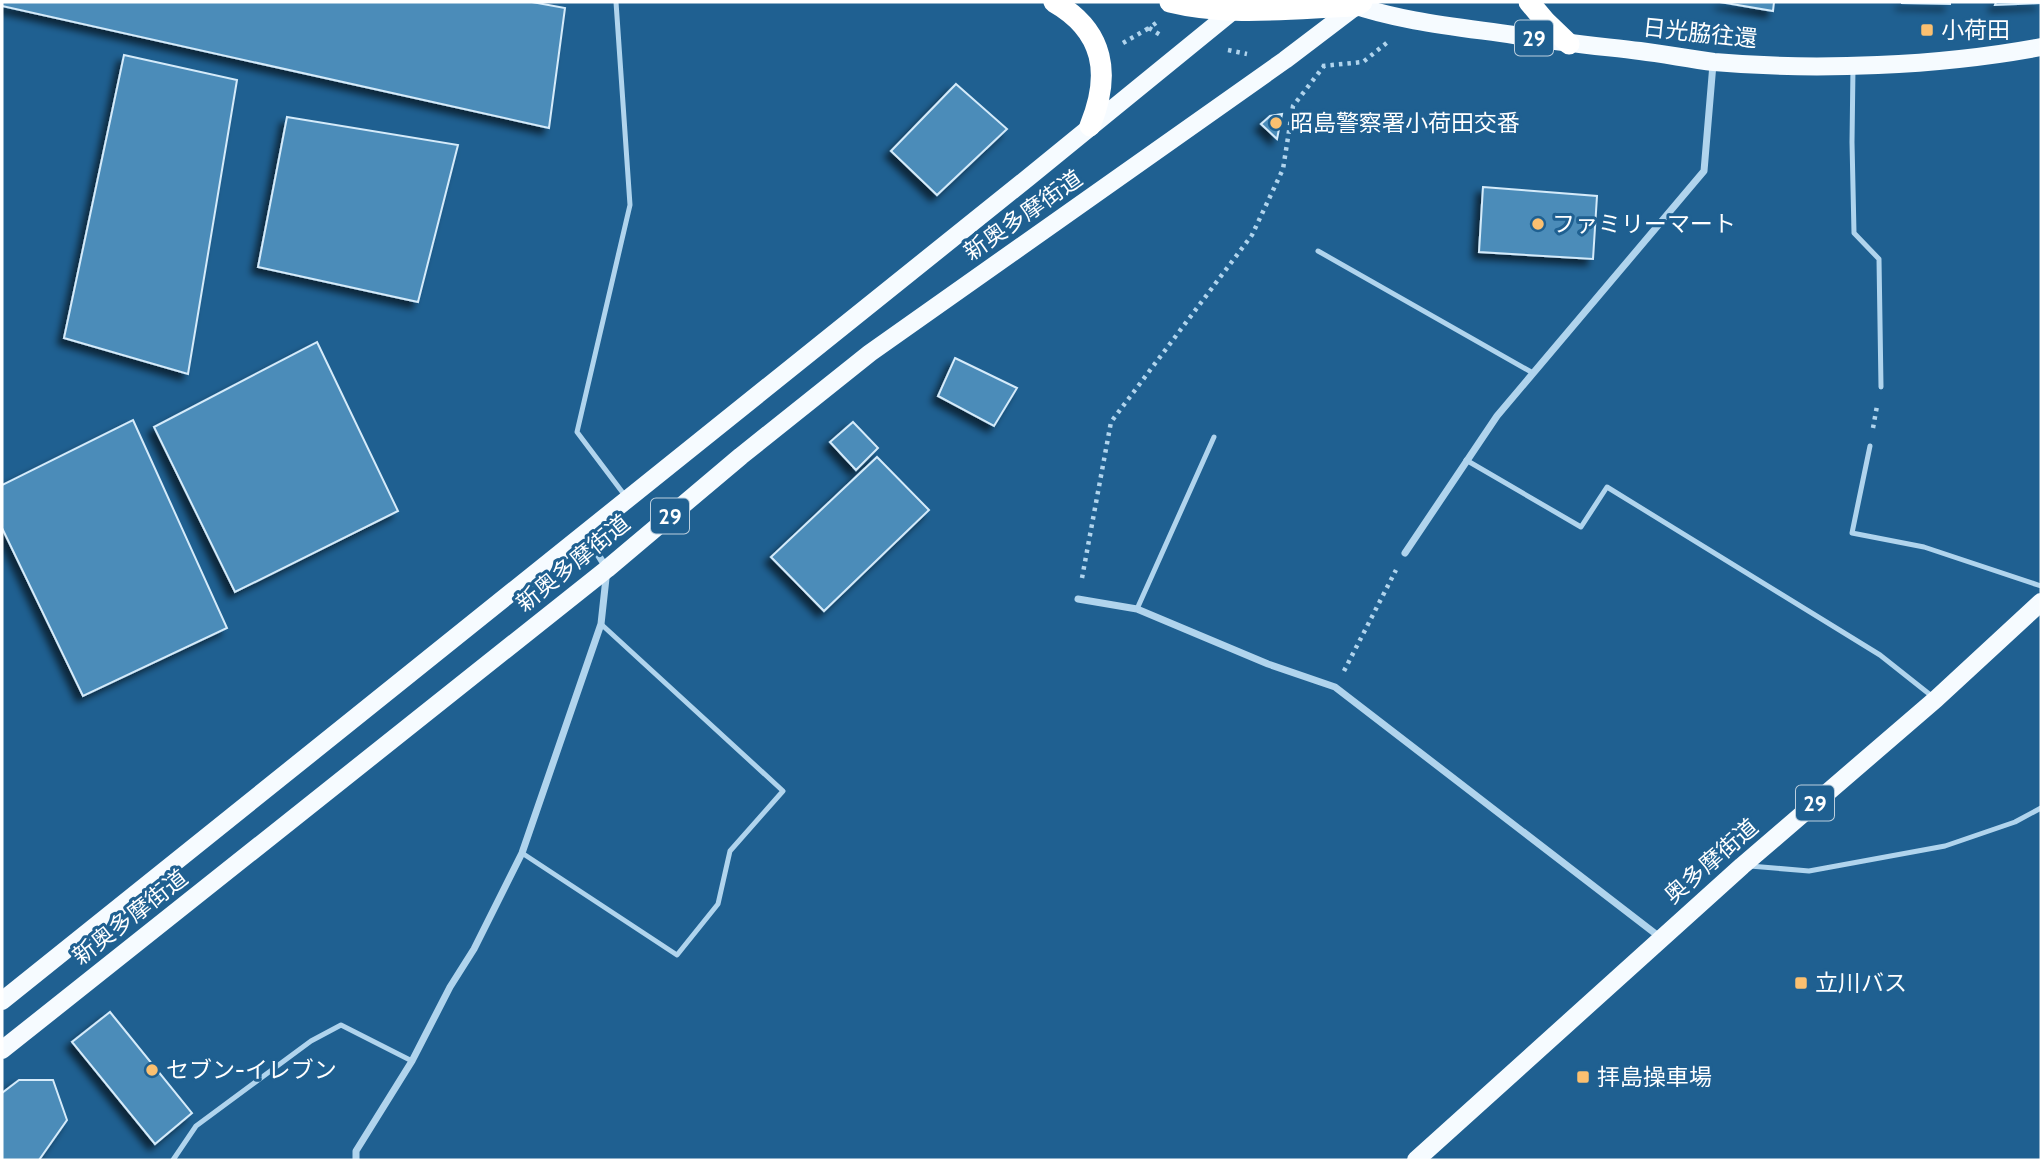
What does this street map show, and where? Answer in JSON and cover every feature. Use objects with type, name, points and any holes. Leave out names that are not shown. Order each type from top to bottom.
[{"type":"highway","points":[[1054,2],[1083,23],[1098,52],[1102,69],[1101,92],[1090,126]]},
{"type":"highway","points":[[1529,2],[1569,44]]},
{"type":"highway","points":[[1176,3],[1239,6],[1354,3]]},
{"type":"main road","name":"新奥多摩街道","points":[[2,1050],[607,569],[741,456],[870,353],[1285,60],[1354,3]]},
{"type":"main road","name":"日光脇往還","points":[[1354,3],[1415,21],[1713,62],[1853,65],[2006,54],[2041,47]]},
{"type":"main road","name":"新奥多摩街道","points":[[2,1001],[1239,6]]},
{"type":"main road","name":"奥多摩街道","points":[[1416,1160],[1661,938],[1936,699],[2041,602]]},
{"type":"street","points":[[1405,553],[1497,416],[1704,171],[1713,62]]},
{"type":"street","points":[[356,1160],[356,1151],[412,1061],[450,987],[474,949],[522,853],[601,625],[607,569],[585,533]]},
{"type":"street","points":[[1078,599],[1137,609],[1268,664],[1335,687],[1661,938]]},
{"type":"lane","points":[[616,2],[630,205],[577,432],[628,499]]},
{"type":"lane","points":[[1853,65],[1854,233],[1879,258],[1881,387]]},
{"type":"lane","points":[[1318,251],[1533,373]]},
{"type":"lane","points":[[1137,609],[1214,437]]},
{"type":"lane","points":[[1870,446],[1852,533],[1924,547],[2041,586]]},
{"type":"lane","points":[[1466,460],[1581,527],[1607,487],[1880,655],[1936,699]]},
{"type":"lane","points":[[522,853],[677,955],[718,904],[730,851],[783,791],[601,625]]},
{"type":"lane","points":[[1742,866],[1809,871],[1945,846],[2015,822],[2041,808]]},
{"type":"lane","points":[[173,1160],[197,1126],[311,1041],[341,1025],[412,1061]]},
{"type":"path","points":[[1176,3],[1149,28],[1167,38],[1191,44],[1285,60],[1324,66],[1363,62]]},
{"type":"path","points":[[1078,599],[1111,422],[1252,235],[1283,169],[1293,106],[1324,66]]},
{"type":"path","points":[[1870,446],[1881,387]]},
{"type":"path","points":[[1335,687],[1405,553]]},
{"type":"building","points":[[2,2],[532,2],[565,8],[549,128],[2,6]]},
{"type":"building","points":[[1720,2],[1774,2],[1773,11]]},
{"type":"building","points":[[1950,2],[1950,4],[1902,3]]},
{"type":"building","points":[[1996,2],[2041,2],[2041,3],[1995,5]]},
{"type":"building","points":[[124,55],[237,80],[188,374],[64,338]]},
{"type":"building","points":[[956,84],[1007,129],[937,195],[891,151]]},
{"type":"building","points":[[1282,114],[1277,139],[1261,124],[1270,116]]},
{"type":"building","points":[[287,117],[458,145],[418,302],[258,267]]},
{"type":"building","name":"ファミリーマート","points":[[1483,187],[1597,196],[1593,259],[1479,252]]},
{"type":"building","points":[[317,342],[398,511],[235,592],[154,427]]},
{"type":"building","points":[[955,358],[1017,388],[994,426],[938,396]]},
{"type":"building","points":[[133,420],[227,628],[83,696],[2,528],[2,485]]},
{"type":"building","points":[[853,422],[878,448],[856,470],[830,442]]},
{"type":"building","points":[[877,457],[929,510],[824,611],[771,557]]},
{"type":"building","points":[[110,1012],[192,1113],[155,1144],[72,1042]]},
{"type":"building","points":[[19,1080],[53,1080],[67,1120],[39,1160],[2,1160],[2,1093]]},
{"type":"place","name":"小荷田","points":[[1927,30]]},
{"type":"place","name":"昭島警察署小荷田交番","points":[[1276,123]]},
{"type":"place","name":"ファミリーマート","points":[[1538,224]]},
{"type":"place","name":"立川バス","points":[[1801,983]]},
{"type":"place","name":"セブン-イレブン","points":[[152,1070]]},
{"type":"place","name":"拝島操車場","points":[[1583,1077]]}]
